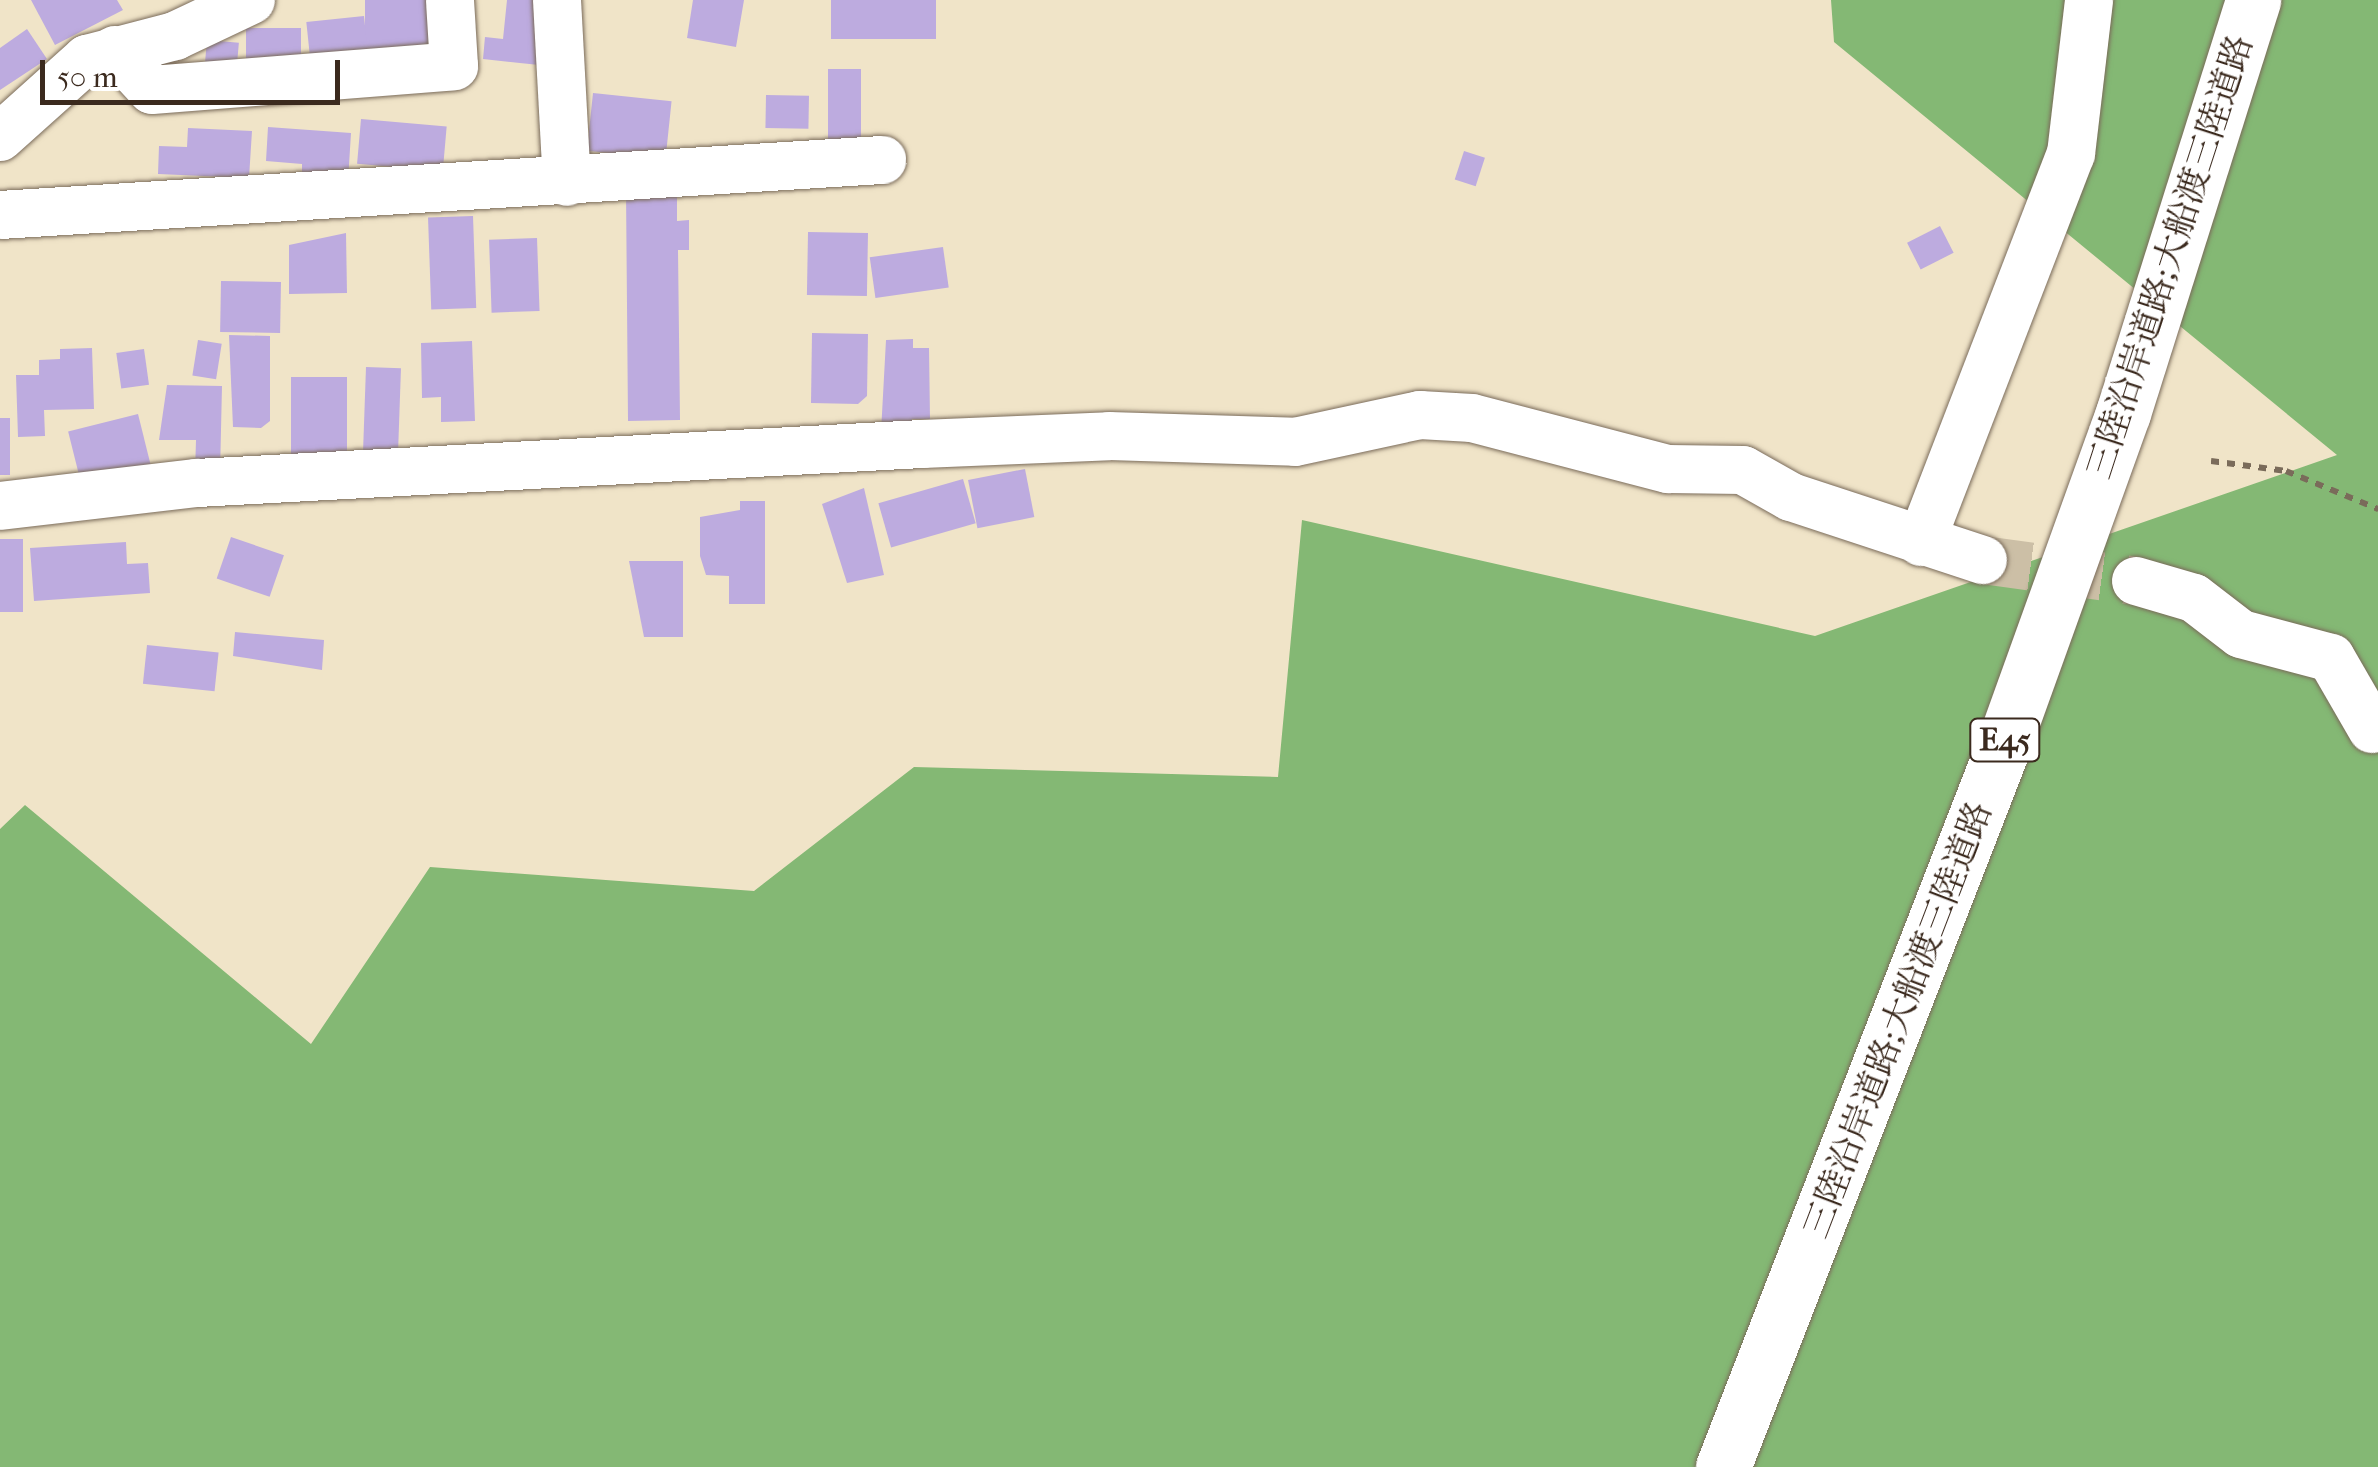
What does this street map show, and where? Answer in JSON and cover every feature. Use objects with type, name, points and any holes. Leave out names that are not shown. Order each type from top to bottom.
[{"type":"highway","name":"三陸沿岸道路;大船渡三陸道路","points":[[1723,1467],[2029,674],[2253,0]]},
{"type":"street","points":[[0,137],[58,78],[115,50],[175,36],[251,0]]},
{"type":"street","points":[[115,50],[152,90],[454,66],[450,0]]},
{"type":"street","points":[[557,0],[567,182]]},
{"type":"street","points":[[1921,542],[2072,154],[2089,0]]},
{"type":"street","points":[[0,215],[882,160]]},
{"type":"street","points":[[0,506],[197,483],[922,444],[1108,436],[1294,442],[1420,415],[1472,418],[1668,469],[1743,470],[1921,542],[1983,560]]},
{"type":"street","points":[[2136,581],[2194,598],[2241,634],[2332,658],[2372,730]]},
{"type":"path","points":[[2211,461],[2286,471],[2378,509]]},
{"type":"green space","points":[[1831,0],[2378,0],[2378,1467],[0,1467],[0,829],[25,805],[311,1044],[430,867],[754,891],[914,767],[1278,777],[1302,520],[1815,636],[2337,455],[1834,42]]},
{"type":"building","points":[[31,0],[117,0],[123,10],[55,45]]},
{"type":"building","points":[[365,0],[439,0],[439,52],[365,52]]},
{"type":"building","points":[[507,0],[546,0],[539,65],[483,59],[485,37],[503,39]]},
{"type":"building","points":[[693,0],[744,0],[736,47],[687,38]]},
{"type":"building","points":[[831,0],[936,0],[936,39],[831,39]]},
{"type":"building","points":[[364,16],[368,56],[310,62],[306,22]]},
{"type":"building","points":[[246,28],[301,28],[301,68],[246,68]]},
{"type":"building","points":[[27,29],[47,59],[0,90],[0,48]]},
{"type":"building","points":[[207,40],[239,43],[237,66],[205,63]]},
{"type":"building","points":[[828,69],[861,69],[861,141],[828,141]]},
{"type":"building","points":[[593,93],[672,101],[666,159],[587,151]]},
{"type":"building","points":[[766,95],[809,96],[808,129],[765,128]]},
{"type":"building","points":[[361,119],[447,126],[443,171],[357,164]]},
{"type":"building","points":[[268,127],[351,133],[348,181],[302,178],[302,164],[266,161]]},
{"type":"building","points":[[188,128],[252,131],[249,178],[158,174],[159,146],[187,147]]},
{"type":"building","points":[[1464,151],[1485,158],[1476,186],[1455,180]]},
{"type":"building","points":[[626,191],[677,191],[677,221],[689,220],[689,250],[678,250],[680,420],[628,421]]},
{"type":"building","points":[[473,216],[476,308],[431,310],[428,218]]},
{"type":"building","points":[[1940,226],[1954,253],[1921,270],[1907,243]]},
{"type":"building","points":[[808,232],[868,233],[867,296],[807,295]]},
{"type":"building","points":[[346,233],[347,293],[289,294],[289,245]]},
{"type":"building","points":[[537,238],[540,311],[492,313],[489,240]]},
{"type":"building","points":[[943,247],[949,288],[875,298],[870,257]]},
{"type":"building","points":[[221,281],[281,282],[280,333],[220,332]]},
{"type":"building","points":[[812,333],[868,334],[867,396],[858,404],[811,403]]},
{"type":"building","points":[[229,335],[270,336],[270,421],[261,428],[233,427]]},
{"type":"building","points":[[913,339],[913,348],[929,348],[930,419],[912,419],[912,431],[881,432],[886,340]]},
{"type":"building","points":[[198,340],[222,344],[216,379],[192,376]]},
{"type":"building","points":[[472,341],[475,421],[441,422],[441,397],[422,398],[421,343]]},
{"type":"building","points":[[92,348],[94,409],[44,410],[45,436],[18,437],[16,375],[39,375],[39,360],[60,359],[60,349]]},
{"type":"building","points":[[144,349],[149,385],[121,389],[116,353]]},
{"type":"building","points":[[366,367],[401,368],[398,454],[363,453]]},
{"type":"building","points":[[291,377],[347,377],[347,454],[291,454]]},
{"type":"building","points":[[167,385],[222,386],[220,474],[195,473],[196,440],[159,440]]},
{"type":"building","points":[[138,414],[153,475],[83,493],[68,431]]},
{"type":"building","points":[[0,418],[10,418],[10,475],[0,475]]},
{"type":"building","points":[[1025,469],[1034,517],[977,528],[968,480]]},
{"type":"building","points":[[963,479],[976,523],[891,547],[878,503]]},
{"type":"building","points":[[864,488],[884,575],[847,583],[822,504]]},
{"type":"building","points":[[740,501],[765,501],[765,604],[729,604],[729,576],[706,575],[700,556],[700,517],[740,510]]},
{"type":"building","points":[[231,537],[284,555],[270,597],[217,579]]},
{"type":"building","points":[[0,539],[23,539],[23,612],[0,612]]},
{"type":"building","points":[[126,542],[127,564],[148,563],[150,593],[34,601],[30,548]]},
{"type":"building","points":[[629,561],[683,561],[683,637],[644,637]]},
{"type":"building","points":[[235,632],[324,640],[322,670],[233,656]]},
{"type":"building","points":[[147,645],[219,653],[215,691],[143,684]]},
{"type":"tunnel","points":[[1983,560],[2136,581]]}]
